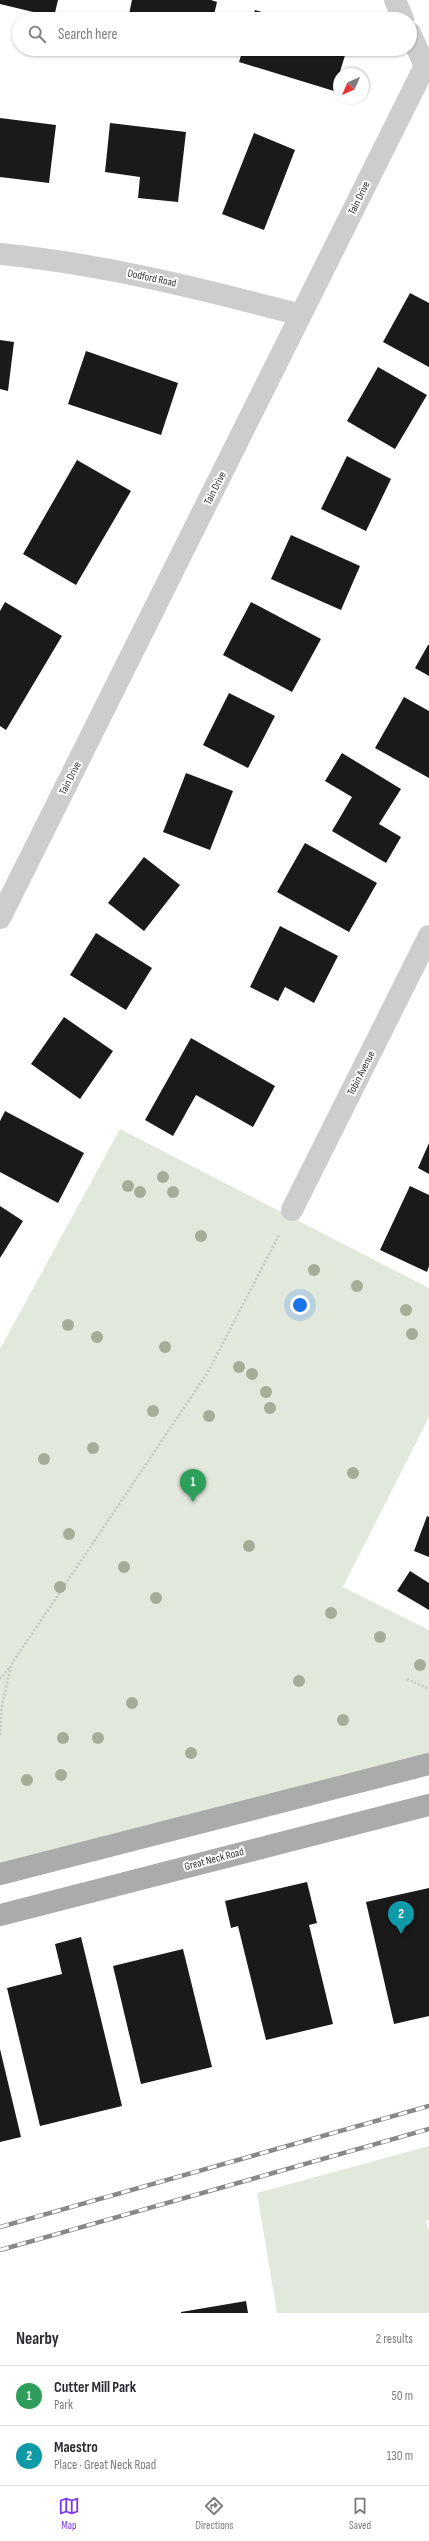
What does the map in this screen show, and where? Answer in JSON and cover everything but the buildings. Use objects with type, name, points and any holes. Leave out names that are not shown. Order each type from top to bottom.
[{"type":"main road","points":[[0,1874],[429,1764]]},
{"type":"main road","name":"Great Neck Road","points":[[0,1915],[429,1805]]},
{"type":"street","points":[[395,0],[401,12]]},
{"type":"street","points":[[417,45],[427,62]]},
{"type":"street","name":"Tain Drive","points":[[0,918],[427,62]]},
{"type":"street","name":"Dodford Road","points":[[0,254],[61,260],[157,279],[301,315]]},
{"type":"street","name":"Tobin Avenue","points":[[292,1210],[429,936]]},
{"type":"path","points":[[0,1679],[11,1665],[208,1372],[292,1210]]},
{"type":"path","points":[[0,1735],[2,1706],[11,1665]]},
{"type":"path","points":[[408,1679],[429,1689]]},
{"type":"shaded area","points":[[120,1129],[429,1288],[429,1417],[343,1587],[429,1630],[429,1766],[0,1874],[0,1349]]},
{"type":"shaded area","points":[[429,2146],[429,2220],[426,2221],[429,2231],[429,2313],[277,2313],[257,2193]]},
{"type":"railway","points":[[0,2227],[429,2106]]},
{"type":"railway","points":[[0,2250],[429,2129]]},
{"type":"place","name":"Cutter Mill Park","points":[[193,1502]]},
{"type":"place","name":"Maestro","points":[[401,1934]]}]
